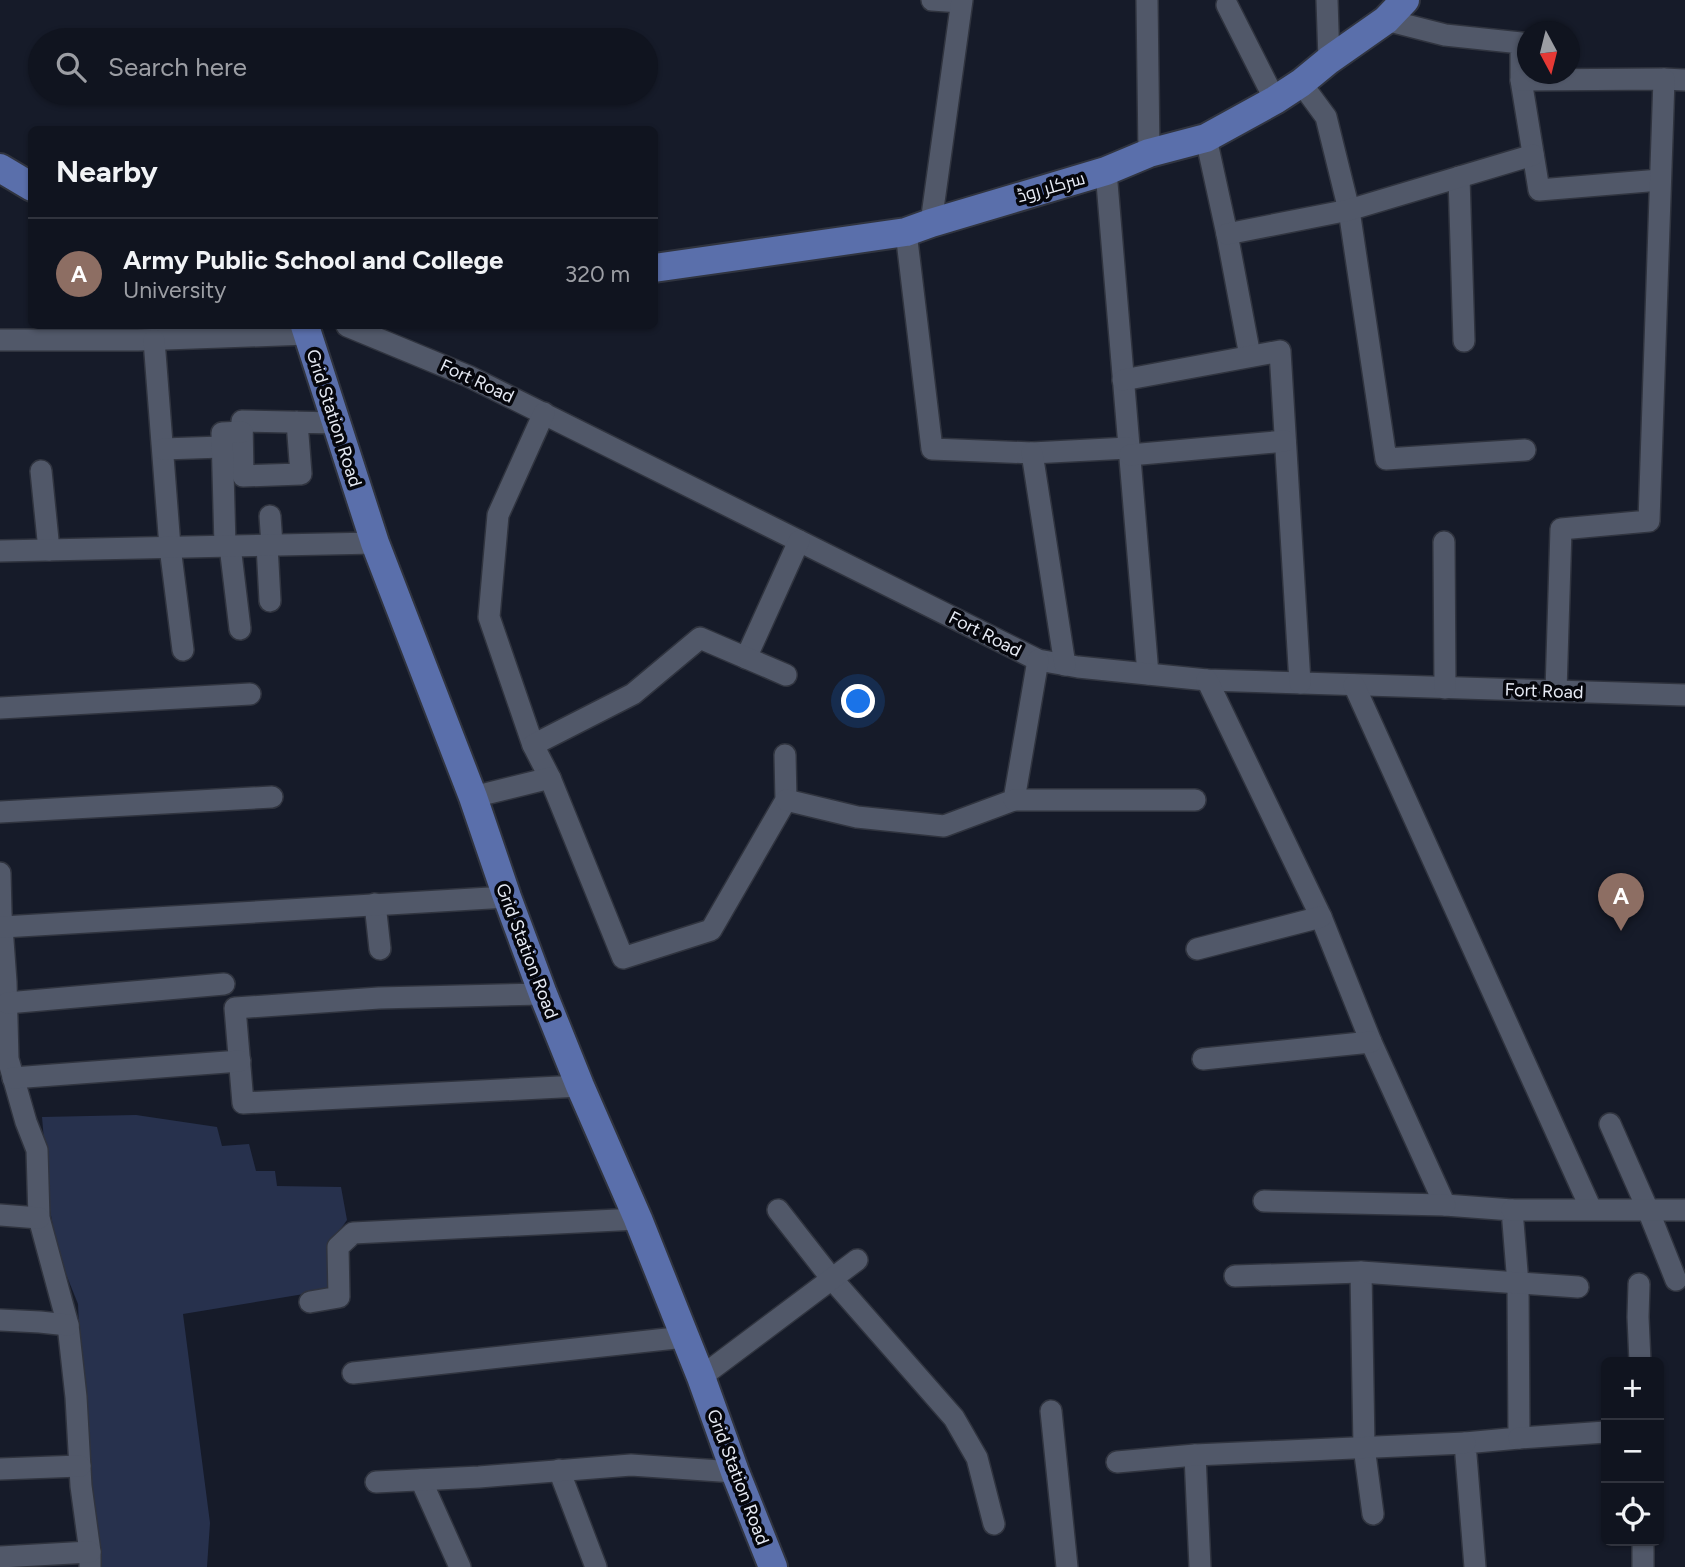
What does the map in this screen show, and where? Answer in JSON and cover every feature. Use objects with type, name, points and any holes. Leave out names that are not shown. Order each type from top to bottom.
[{"type":"main road","name":"سرکلر روڈ","points":[[658,267],[919,228],[1106,171],[1149,153],[1206,138],[1301,83],[1395,10]]},
{"type":"main road","points":[[0,168],[28,185]]},
{"type":"main road","name":"Grid Station Road","points":[[306,330],[375,543],[473,797],[506,897],[580,1086],[638,1219],[701,1377],[773,1567]]},
{"type":"street","points":[[932,0],[962,1],[919,228],[932,449],[1031,453],[1129,452],[1285,441]]},
{"type":"street","points":[[1147,0],[1149,153]]},
{"type":"street","points":[[1326,0],[1329,60]]},
{"type":"street","points":[[1227,5],[1275,100]]},
{"type":"street","points":[[1395,10],[1445,35],[1517,43]]},
{"type":"street","points":[[1556,691],[1561,529],[1649,522],[1664,79]]},
{"type":"street","points":[[1580,80],[1685,80]]},
{"type":"street","points":[[1301,83],[1326,117],[1349,209],[1386,459],[1525,450]]},
{"type":"street","points":[[1522,84],[1539,190],[1660,180]]},
{"type":"street","points":[[1206,138],[1250,356]]},
{"type":"street","points":[[1227,234],[1349,209],[1533,155]]},
{"type":"street","points":[[1106,171],[1148,674]]},
{"type":"street","points":[[1459,177],[1464,341]]},
{"type":"street","name":"Fort Road","points":[[354,329],[468,376],[1038,660],[1208,680],[1685,695]]},
{"type":"street","points":[[0,340],[306,330]]},
{"type":"street","points":[[140,335],[163,449],[170,547],[183,650]]},
{"type":"street","points":[[1124,380],[1280,351],[1300,684]]},
{"type":"street","points":[[544,413],[498,515],[489,617],[533,745],[550,778],[623,958],[711,930],[786,800],[785,755]]},
{"type":"street","points":[[297,422],[301,474],[243,476],[242,421],[336,422]]},
{"type":"street","points":[[240,629],[227,546],[222,433],[242,432]]},
{"type":"street","points":[[163,449],[222,447]]},
{"type":"street","points":[[1031,453],[1065,665]]},
{"type":"street","points":[[41,471],[49,550]]},
{"type":"street","points":[[270,516],[270,601]]},
{"type":"street","points":[[746,658],[799,541]]},
{"type":"street","points":[[1444,542],[1445,688]]},
{"type":"street","points":[[0,551],[375,543]]},
{"type":"street","points":[[533,745],[633,694],[700,638],[786,674]]},
{"type":"street","points":[[1014,800],[1038,660]]},
{"type":"street","points":[[1208,680],[1321,917],[1371,1042],[1445,1205]]},
{"type":"street","points":[[1354,685],[1591,1209]]},
{"type":"street","points":[[0,708],[250,694]]},
{"type":"street","points":[[473,797],[550,778]]},
{"type":"street","points":[[0,811],[272,797]]},
{"type":"street","points":[[786,800],[857,817],[944,826],[1014,800],[1195,800]]},
{"type":"street","points":[[0,873],[7,1003],[7,1065],[37,1150],[39,1218],[68,1325],[90,1560],[0,1557]]},
{"type":"street","points":[[1,917],[506,897]]},
{"type":"street","points":[[375,904],[380,949]]},
{"type":"street","points":[[1197,949],[1321,917]]},
{"type":"street","points":[[7,1003],[225,984]]},
{"type":"street","points":[[543,994],[379,998],[235,1008],[243,1103],[580,1086]]},
{"type":"street","points":[[1203,1059],[1371,1042]]},
{"type":"street","points":[[7,1065],[240,1061]]},
{"type":"street","points":[[1611,1124],[1676,1280]]},
{"type":"street","points":[[1264,1201],[1445,1205],[1512,1210],[1685,1210]]},
{"type":"street","points":[[779,1210],[832,1279],[954,1418],[977,1458],[994,1524]]},
{"type":"street","points":[[1512,1210],[1518,1284],[1519,1438]]},
{"type":"street","points":[[0,1215],[39,1218]]},
{"type":"street","points":[[310,1302],[339,1297],[338,1247],[352,1233],[638,1219]]},
{"type":"street","points":[[701,1377],[857,1260]]},
{"type":"street","points":[[1361,1272],[1364,1447],[1373,1514]]},
{"type":"street","points":[[1235,1276],[1361,1272],[1578,1287]]},
{"type":"street","points":[[1639,1284],[1640,1357]]},
{"type":"street","points":[[0,1320],[68,1325]]},
{"type":"street","points":[[353,1373],[685,1337]]},
{"type":"street","points":[[1051,1411],[1067,1567]]},
{"type":"street","points":[[1116,1462],[1195,1455],[1465,1443],[1601,1432]]},
{"type":"street","points":[[1465,1443],[1475,1567]]},
{"type":"street","points":[[1195,1455],[1200,1567]]},
{"type":"street","points":[[376,1482],[631,1465],[735,1472]]},
{"type":"street","points":[[0,1469],[80,1466]]},
{"type":"street","points":[[559,1470],[596,1567]]},
{"type":"street","points":[[421,1480],[460,1567]]},
{"type":"street","points":[[1643,1546],[1643,1567]]},
{"type":"shaded area","points":[[136,1115],[217,1127],[222,1146],[249,1144],[256,1171],[275,1171],[277,1186],[341,1187],[347,1220],[328,1247],[328,1290],[183,1314],[210,1523],[207,1567],[99,1567],[81,1371],[78,1304],[58,1254],[50,1210],[42,1117]]},
{"type":"place","name":"Army Public School and College","points":[[1621,931]]}]
